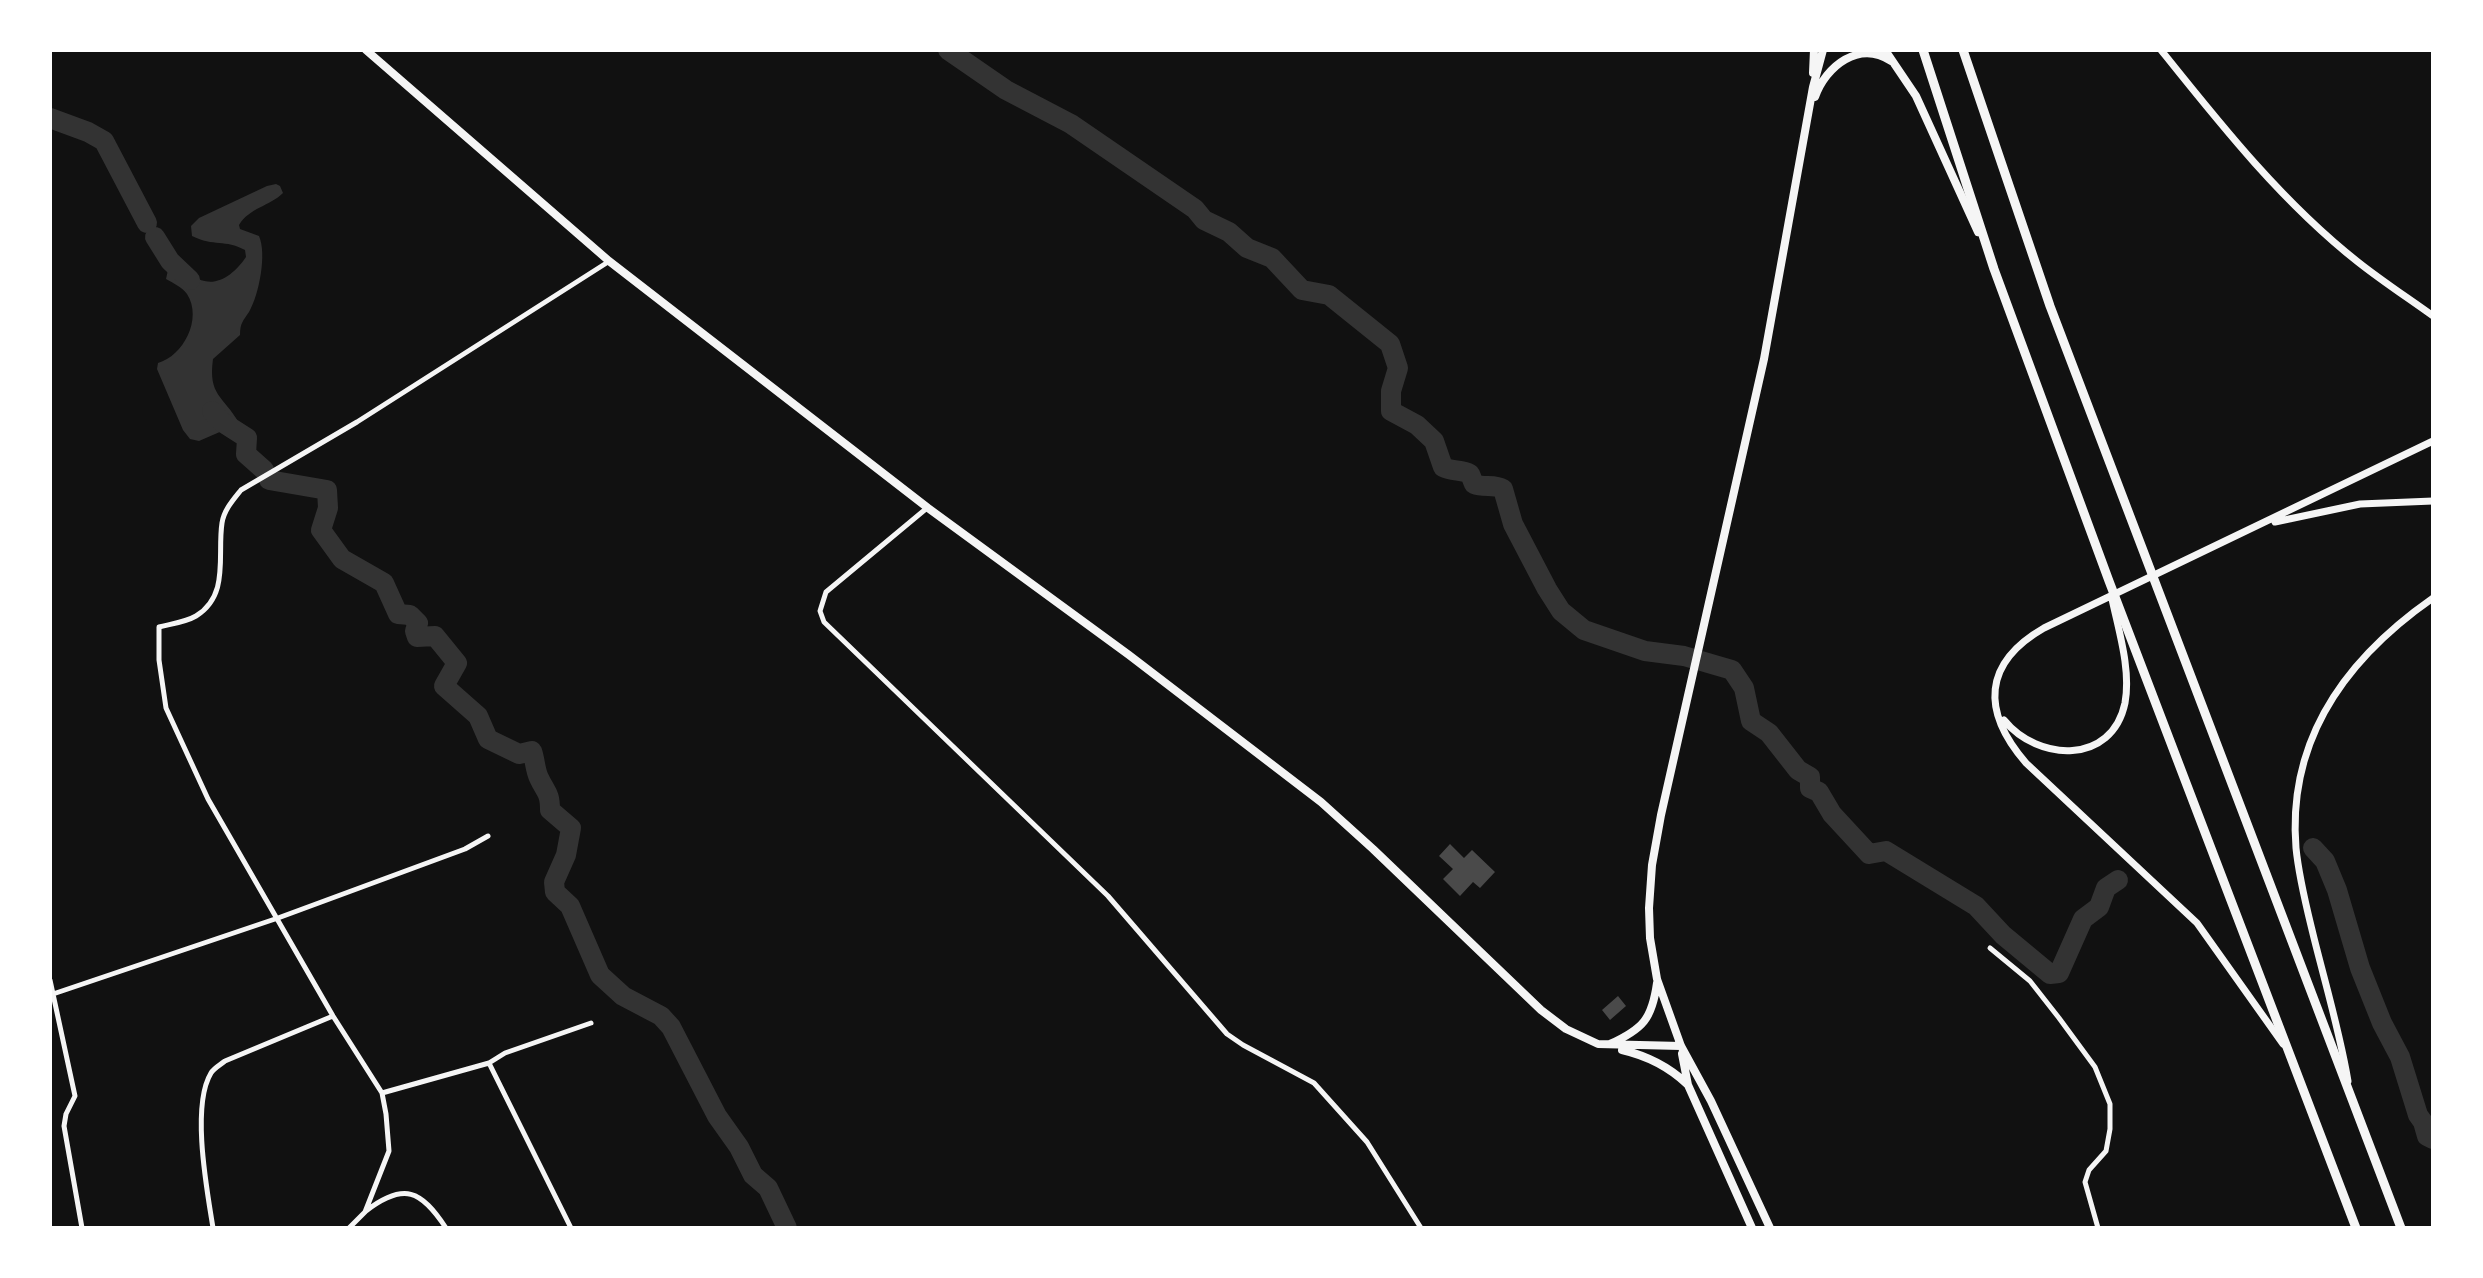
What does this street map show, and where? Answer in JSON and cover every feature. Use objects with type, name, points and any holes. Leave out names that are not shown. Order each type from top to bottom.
[{"type":"highway","points":[[1923,50],[1994,269],[2109,581],[2356,1228]]},
{"type":"highway","points":[[1963,50],[2050,306],[2401,1228]]},
{"type":"main road","points":[[366,50],[609,261],[928,508],[1291,778],[1373,849],[1541,1010],[1566,1029],[1606,1046],[1656,1060],[1688,1085]]},
{"type":"main road","points":[[1813,87],[1814,50]]},
{"type":"main road","points":[[1770,1228],[1711,1101],[1681,1046],[1657,979],[1649,908],[1652,865],[1661,815],[1764,359],[1813,87],[1823,50]]},
{"type":"main road","points":[[1885,50],[1916,96],[1994,269]]},
{"type":"main road","points":[[2161,50],[2245,153],[2301,211],[2357,262],[2433,316]]},
{"type":"main road","points":[[1807,120],[1817,92],[1836,64],[1860,54],[1874,54],[1896,65]]},
{"type":"main road","points":[[2287,1050],[2197,923],[2014,749],[1994,696],[1997,678],[2004,661],[2028,637],[2433,441]]},
{"type":"main road","points":[[2257,527],[2360,504],[2433,501]]},
{"type":"main road","points":[[1998,712],[2021,737],[2057,751],[2088,747],[2113,728],[2123,709],[2126,680],[2109,581]]},
{"type":"main road","points":[[2351,1095],[2341,1037],[2303,891],[2296,848],[2296,808],[2313,736],[2330,701],[2351,669],[2407,616],[2433,598]]},
{"type":"main road","points":[[1606,1046],[1630,1035],[1648,1017],[1657,979]]},
{"type":"main road","points":[[1606,1046],[1681,1046]]},
{"type":"main road","points":[[1681,1046],[1688,1085],[1752,1228]]},
{"type":"street","points":[[365,1212],[389,1151],[382,1093],[333,1016],[208,799],[166,708],[159,660],[159,627],[195,617],[212,603],[221,575],[222,522],[229,505],[241,490],[357,422],[609,261]]},
{"type":"street","points":[[928,508],[826,592],[820,611],[824,622],[1108,896],[1227,1034],[1314,1083],[1367,1142],[1421,1228]]},
{"type":"street","points":[[53,994],[278,918],[465,849],[488,836]]},
{"type":"street","points":[[1990,948],[2030,981],[2059,1018],[2095,1067],[2110,1104],[2106,1151],[2089,1170],[2085,1182],[2098,1228]]},
{"type":"street","points":[[50,980],[75,1096],[64,1126],[82,1228]]},
{"type":"street","points":[[213,1228],[201,1151],[206,1085],[212,1070],[225,1061],[333,1016]]},
{"type":"street","points":[[382,1093],[489,1063],[505,1053],[591,1023]]},
{"type":"street","points":[[489,1063],[571,1228]]},
{"type":"street","points":[[349,1228],[365,1212],[392,1196],[405,1193],[415,1194],[432,1208],[446,1228]]},
{"type":"shaded area","points":[[276,184],[283,193],[248,215],[239,225],[240,229],[259,236],[262,263],[259,285],[253,305],[241,325],[240,335],[213,359],[215,388],[239,423],[237,427],[199,441],[190,439],[183,430],[157,369],[158,363],[182,345],[193,314],[187,294],[166,279],[170,261],[207,282],[229,275],[246,257],[245,250],[192,236],[191,226],[199,218]]},
{"type":"building","points":[[1450,844],[1464,858],[1472,850],[1495,872],[1480,888],[1473,882],[1460,896],[1443,879],[1453,869],[1439,856]]},
{"type":"building","points":[[1618,996],[1626,1006],[1610,1020],[1602,1010]]},
{"type":"waterway","points":[[948,50],[1006,90],[1071,124],[1195,209],[1204,220],[1229,232],[1247,248],[1272,258],[1302,290],[1329,295],[1390,344],[1398,368],[1391,391],[1391,411],[1417,425],[1434,441],[1443,467],[1470,474],[1474,484],[1503,489],[1513,524],[1561,611],[1584,630],[1645,651],[1684,656],[1732,670],[1744,688],[1751,721],[1769,733],[1798,770],[1810,777],[1810,788],[1819,792],[1832,814],[1869,854],[1886,851],[1976,906],[2003,935],[2050,974],[2059,973],[2083,919],[2099,907],[2106,888],[2118,880]]},
{"type":"waterway","points":[[50,118],[104,141],[147,223]]},
{"type":"waterway","points":[[155,237],[170,261],[190,280]]},
{"type":"waterway","points":[[212,411],[222,422],[247,438],[246,454],[264,470]]},
{"type":"waterway","points":[[269,480],[327,490],[328,508],[321,530],[342,559],[384,583],[398,614],[410,615],[418,623],[415,631],[417,637],[435,636],[457,663],[444,686],[478,716],[488,739],[519,754],[532,751],[550,810],[571,828],[566,855],[554,882],[555,892],[570,906],[600,975],[623,996],[661,1016],[671,1027],[717,1116],[739,1147],[753,1175],[768,1188],[787,1228]]},
{"type":"waterway","points":[[2313,848],[2325,861],[2337,890],[2360,968],[2382,1023],[2400,1057],[2418,1115],[2427,1136],[2433,1139]]}]
